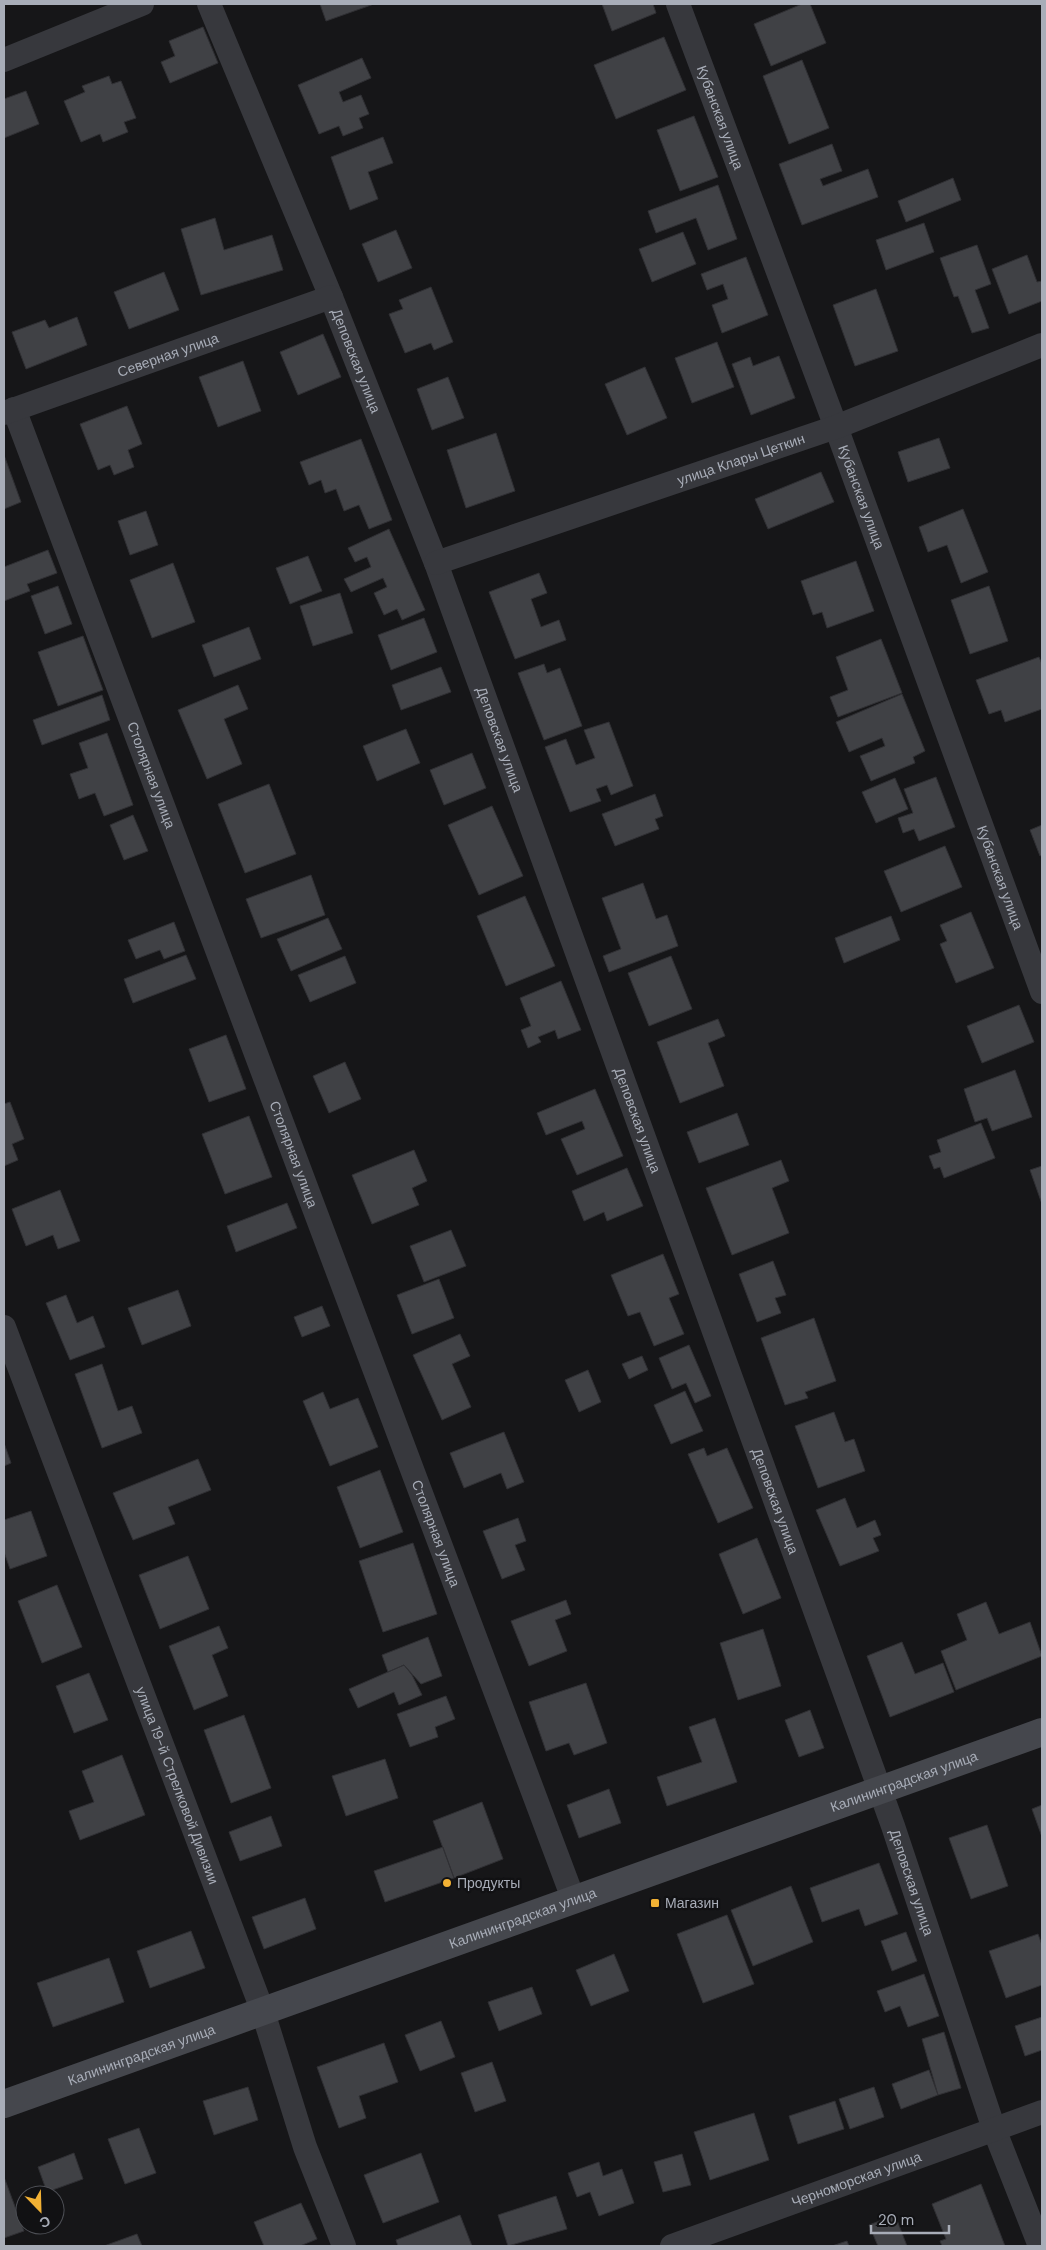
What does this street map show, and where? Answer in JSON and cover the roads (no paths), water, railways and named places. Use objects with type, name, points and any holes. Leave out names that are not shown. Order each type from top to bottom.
[{"type":"main road","name":"Калининградская улица","points":[[4,2104],[1042,1732]]},
{"type":"street","points":[[4,60],[142,4]]},
{"type":"street","name":"Деповская улица","points":[[209,4],[331,297],[436,563],[880,1790],[994,2129],[1040,2246]]},
{"type":"street","name":"Кубанская улица","points":[[678,4],[836,427],[1042,992]]},
{"type":"street","name":"Северная улица","points":[[9,411],[331,297]]},
{"type":"street","name":"улица Клары Цеткин","points":[[436,563],[836,427],[1042,345]]},
{"type":"street","name":"Столярная улица","points":[[9,411],[574,1901]]},
{"type":"street","name":"улица 19-й Стрелковой Дивизии","points":[[4,1327],[263,2012],[305,2147],[344,2246]]},
{"type":"street","name":"Черноморская улица","points":[[672,2246],[1042,2112]]},
{"type":"place","name":"Продукты","points":[[447,1883]]},
{"type":"place","name":"Магазин","points":[[655,1903]]}]
